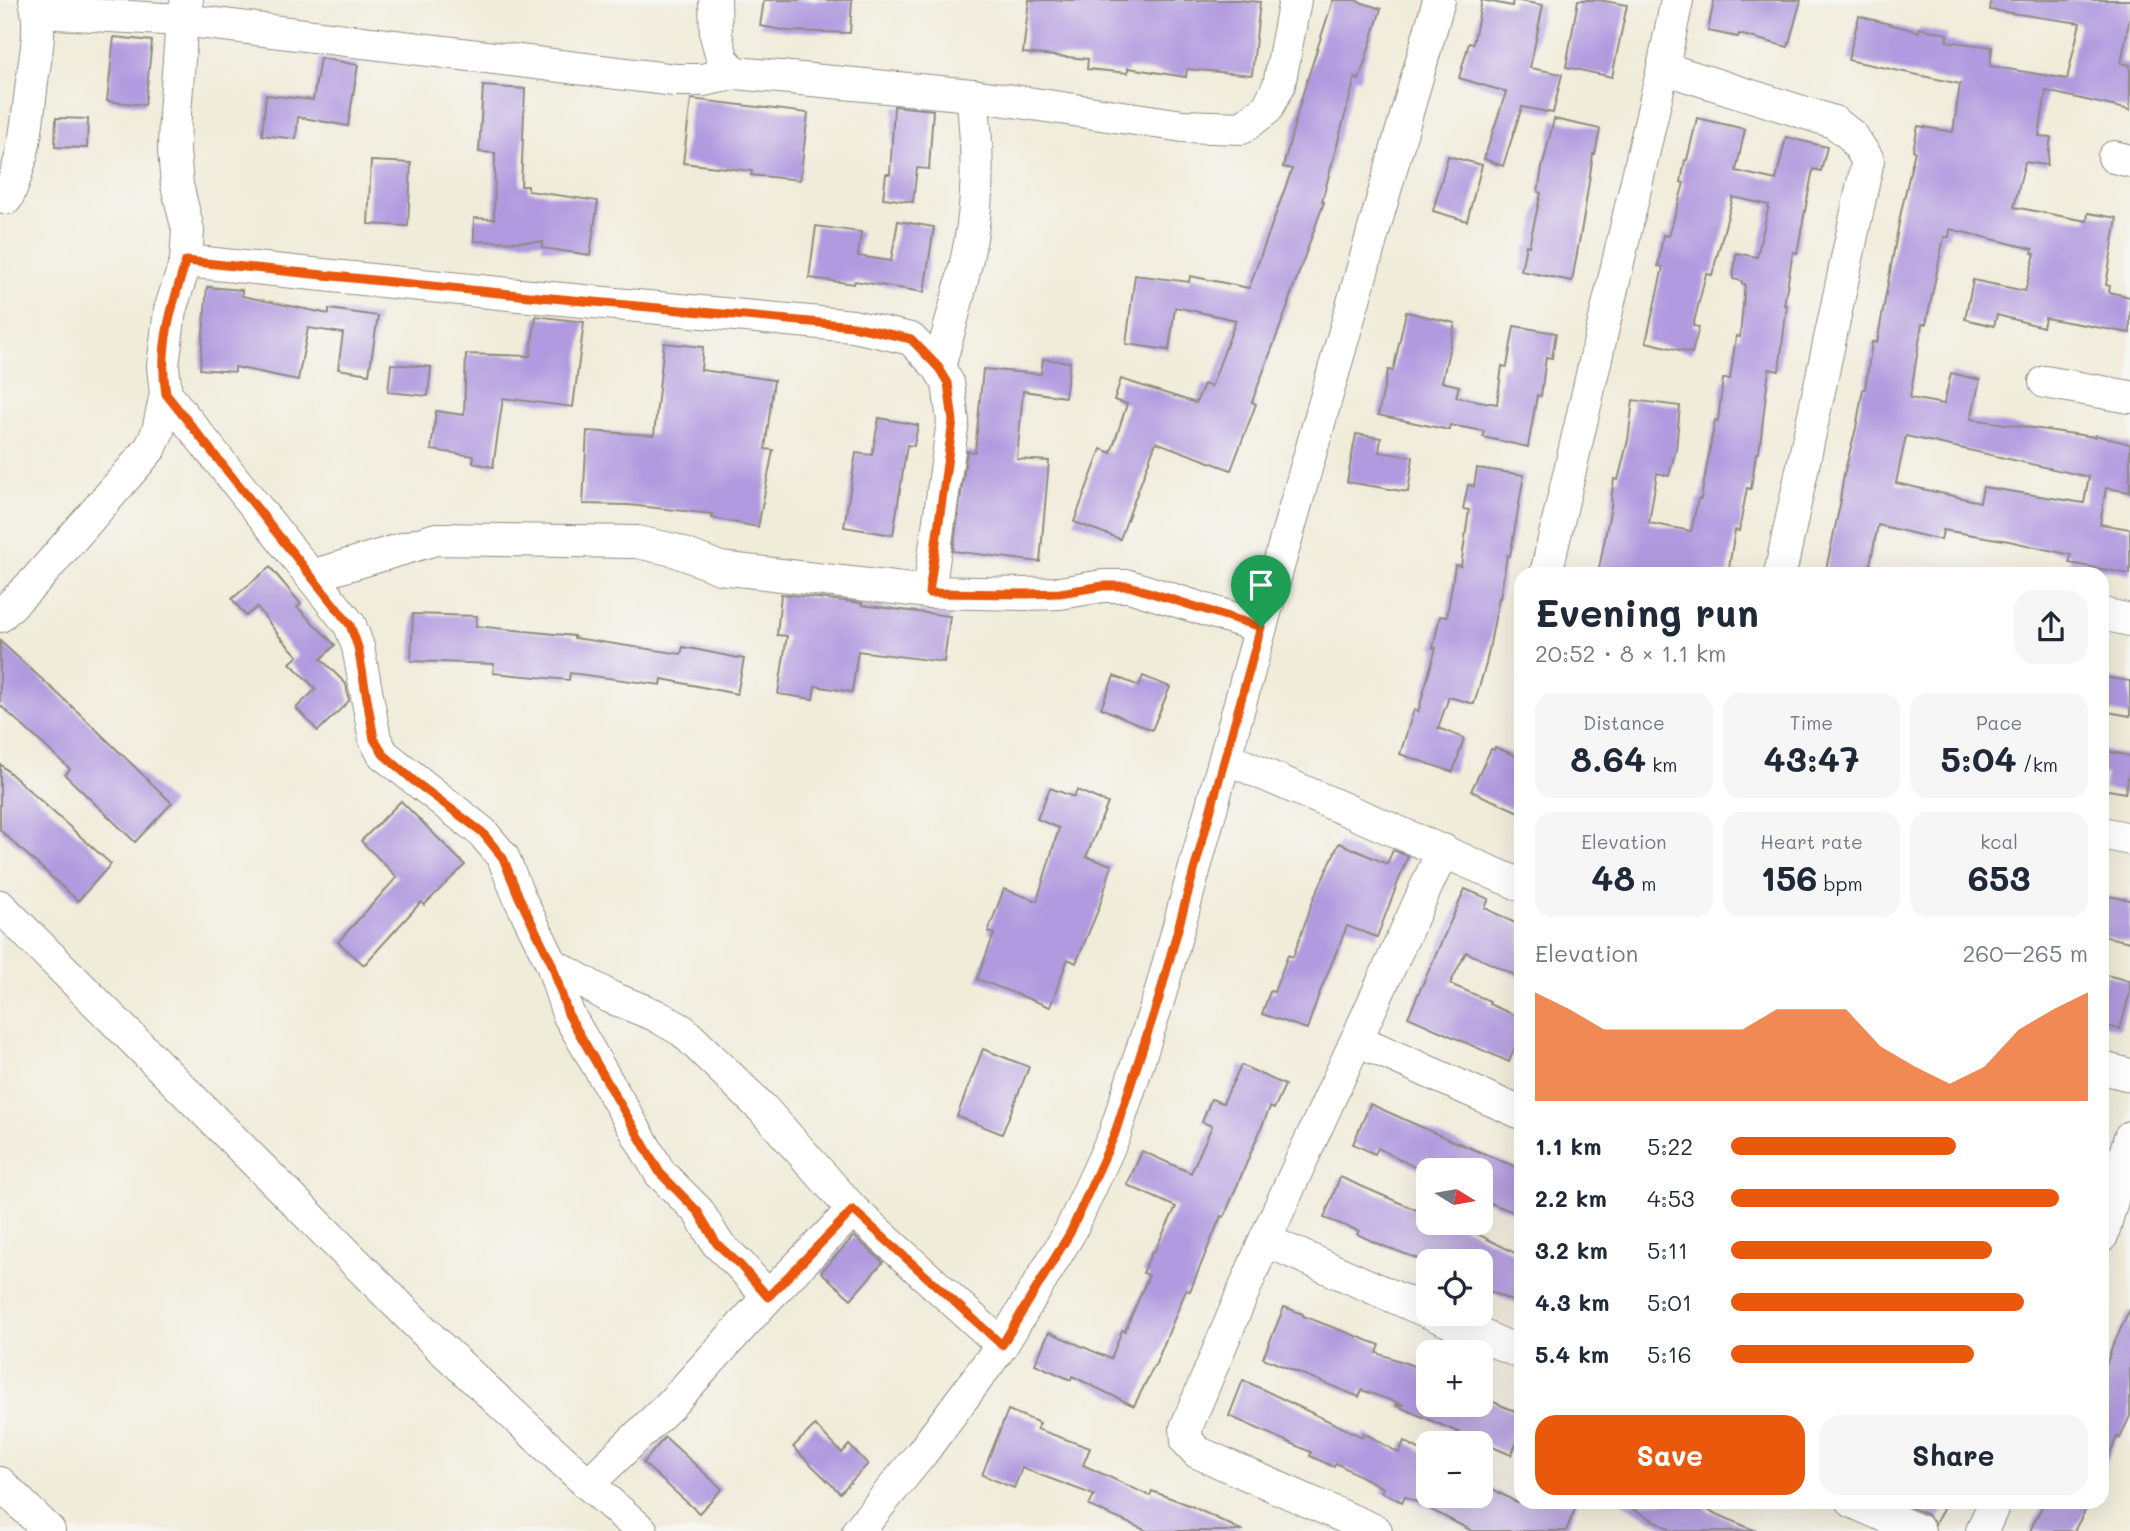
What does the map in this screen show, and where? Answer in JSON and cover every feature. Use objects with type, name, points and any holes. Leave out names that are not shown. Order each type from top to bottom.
[{"type":"street","points":[[715,0],[716,35],[723,61],[736,74]]},
{"type":"street","points":[[7,198],[24,150],[39,27],[37,6],[185,10],[675,80],[703,80],[736,74],[972,95],[1183,126],[1242,128],[1267,109],[1279,85],[1295,0]]},
{"type":"street","points":[[858,1531],[922,1454],[1002,1345],[1070,1233],[1114,1136],[1159,998],[1439,0]]},
{"type":"street","points":[[1548,567],[1663,68],[1676,0]]},
{"type":"street","points":[[0,616],[37,579],[152,447],[158,431],[166,394],[163,366],[170,310],[186,261],[188,230],[177,185],[174,151],[185,10]]},
{"type":"street","points":[[1663,68],[1833,122],[1852,136],[1868,160],[1781,567]]},
{"type":"street","points":[[939,368],[973,225],[977,158],[972,95]]},
{"type":"street","points":[[186,261],[853,326],[911,339],[939,368],[948,383],[953,421],[929,593]]},
{"type":"street","points":[[2045,382],[2130,397]]},
{"type":"street","points":[[166,394],[350,625],[358,647],[374,739],[383,754],[482,832],[503,858],[552,964],[573,1024],[660,1173],[698,1212],[717,1244],[768,1297]]},
{"type":"street","points":[[311,576],[436,539],[637,542],[674,550],[720,568],[929,593],[1060,593],[1103,586],[1129,586],[1261,627]]},
{"type":"street","points":[[2109,616],[2130,620]]},
{"type":"street","points":[[1226,758],[1514,882]]},
{"type":"street","points":[[2109,834],[2130,839]]},
{"type":"street","points":[[1376,1531],[1197,1452],[1187,1441],[1186,1428],[1265,1240],[1443,850]]},
{"type":"street","points":[[0,906],[430,1337],[642,1531]]},
{"type":"street","points":[[552,964],[610,997],[654,1015],[683,1031],[763,1110],[853,1210],[1002,1345]]},
{"type":"street","points":[[1357,1040],[1514,1109]]},
{"type":"street","points":[[2109,1070],[2130,1075]]},
{"type":"street","points":[[2109,1212],[2130,1138]]},
{"type":"street","points":[[588,1484],[670,1405],[768,1297],[853,1210]]},
{"type":"street","points":[[1265,1240],[1416,1307]]},
{"type":"street","points":[[1460,1326],[1514,1350]]},
{"type":"street","points":[[0,1483],[49,1531]]},
{"type":"street","points":[[1869,1509],[1919,1531]]},
{"type":"street","points":[[1982,1531],[1992,1509]]},
{"type":"building","points":[[764,0],[852,0],[850,33],[788,31],[760,26]]},
{"type":"building","points":[[1029,0],[1260,2],[1252,75],[1187,69],[1186,77],[1128,68],[1128,73],[1087,69],[1088,59],[1023,53]]},
{"type":"building","points":[[1333,0],[1354,0],[1381,9],[1359,80],[1355,78],[1322,201],[1324,202],[1252,402],[1256,404],[1231,470],[1156,442],[1120,539],[1074,522],[1101,449],[1111,453],[1127,404],[1114,400],[1121,379],[1196,403],[1204,384],[1211,387],[1236,320],[1175,307],[1169,350],[1126,344],[1135,275],[1189,282],[1190,276],[1249,288],[1292,169],[1283,167]]},
{"type":"building","points":[[1482,0],[1512,6],[1513,0],[1543,5],[1530,68],[1562,74],[1553,113],[1522,107],[1503,166],[1484,159],[1506,92],[1459,78],[1469,43],[1473,44]]},
{"type":"building","points":[[1578,0],[1599,0],[1627,5],[1612,77],[1566,67]]},
{"type":"building","points":[[1714,0],[1801,0],[1788,47],[1739,34],[1738,37],[1708,31]]},
{"type":"building","points":[[1991,0],[2130,0],[2130,17],[2121,63],[2130,65],[2130,110],[2046,91],[2039,136],[2051,137],[2047,165],[2025,162],[2014,207],[2087,221],[2088,213],[2117,218],[2106,285],[2110,286],[2109,292],[2130,297],[2130,333],[2045,318],[2043,327],[1997,315],[1994,326],[1965,319],[1973,280],[2025,291],[2035,254],[2032,253],[2033,249],[1950,229],[1949,237],[1944,237],[1926,324],[1922,324],[1910,398],[1944,404],[1951,373],[1980,380],[1971,419],[2095,435],[2130,444],[2130,492],[2106,488],[2100,524],[2130,529],[2130,574],[2109,570],[2109,567],[2069,563],[2071,555],[2009,541],[1943,530],[1941,540],[1878,525],[1869,567],[1827,567],[1844,474],[1865,389],[1872,342],[1877,343],[1918,126],[1953,132],[1960,84],[1848,60],[1859,16],[1919,32],[1919,28],[1948,34],[1946,41],[1992,47],[1990,66],[2067,79],[2080,23],[1990,10]],"holes":[[[1906,436],[2089,477],[2084,503],[1983,487],[1980,502],[1896,483]]]},
{"type":"building","points":[[114,37],[152,41],[145,105],[107,101]]},
{"type":"building","points":[[320,58],[358,65],[348,126],[298,117],[296,139],[262,135],[266,95],[313,100]]},
{"type":"building","points":[[483,86],[525,89],[521,186],[528,186],[528,191],[598,201],[590,255],[542,248],[543,242],[474,241],[474,218],[494,219],[495,153],[479,152]]},
{"type":"building","points":[[691,99],[808,113],[800,180],[683,163]]},
{"type":"building","points":[[894,106],[933,110],[929,169],[917,168],[913,202],[883,198],[886,174],[890,174]]},
{"type":"building","points":[[56,118],[88,119],[87,148],[55,147]]},
{"type":"building","points":[[1697,118],[1745,129],[1736,171],[1776,180],[1786,137],[1827,147],[1821,171],[1813,169],[1797,253],[1793,252],[1784,305],[1787,305],[1779,371],[1769,369],[1759,453],[1756,453],[1751,489],[1747,488],[1739,531],[1735,530],[1729,567],[1599,567],[1614,479],[1618,480],[1628,440],[1633,400],[1680,406],[1676,449],[1669,476],[1657,473],[1649,523],[1691,531],[1698,499],[1701,499],[1715,420],[1718,421],[1723,379],[1730,379],[1736,336],[1740,337],[1745,284],[1733,279],[1736,253],[1757,257],[1769,205],[1733,197],[1712,275],[1706,274],[1693,326],[1699,327],[1692,353],[1646,342],[1663,267],[1658,266],[1663,235],[1669,236],[1684,183],[1681,182]]},
{"type":"building","points":[[1554,119],[1600,129],[1593,154],[1572,281],[1521,271],[1541,193],[1538,192],[1542,168]]},
{"type":"building","points":[[1448,156],[1482,165],[1467,221],[1433,211]]},
{"type":"building","points":[[371,161],[411,163],[408,226],[368,224]]},
{"type":"building","points":[[898,221],[934,227],[924,292],[855,281],[854,284],[809,278],[816,226],[861,232],[858,256],[891,261]]},
{"type":"building","points":[[207,287],[242,290],[242,296],[329,314],[329,309],[378,316],[369,374],[338,369],[343,333],[308,328],[298,380],[235,367],[235,372],[200,369]]},
{"type":"building","points":[[1406,312],[1455,323],[1442,382],[1459,386],[1456,397],[1497,404],[1502,366],[1507,367],[1514,326],[1556,333],[1552,358],[1546,357],[1541,396],[1537,395],[1528,447],[1483,437],[1484,431],[1450,425],[1449,430],[1378,415],[1388,370],[1393,371]]},
{"type":"building","points":[[536,316],[584,322],[573,407],[503,398],[493,467],[473,463],[474,456],[431,450],[436,411],[464,415],[466,354],[530,356]]},
{"type":"building","points":[[664,343],[703,347],[701,370],[774,380],[765,449],[773,450],[758,527],[712,518],[713,514],[628,505],[583,504],[587,431],[654,435]]},
{"type":"building","points":[[1043,359],[1070,362],[1065,397],[1023,391],[1017,459],[1049,461],[1040,562],[953,551],[967,451],[975,452],[983,369],[1041,374]]},
{"type":"building","points":[[391,364],[431,367],[428,396],[388,392]]},
{"type":"building","points":[[879,418],[918,425],[914,446],[907,445],[893,535],[844,527],[856,453],[872,455]]},
{"type":"building","points":[[1356,434],[1381,438],[1379,452],[1413,457],[1408,492],[1347,482]]},
{"type":"building","points":[[1477,468],[1524,475],[1510,556],[1507,555],[1486,664],[1474,704],[1449,697],[1438,728],[1464,738],[1453,772],[1400,754],[1414,710],[1418,712],[1436,648],[1433,648],[1440,616],[1447,617],[1455,565],[1461,566],[1469,510],[1463,509],[1468,485],[1474,486]]},
{"type":"building","points":[[270,567],[301,604],[297,607],[335,645],[321,659],[346,684],[349,701],[318,731],[296,708],[316,689],[290,663],[298,656],[257,607],[246,616],[232,599]]},
{"type":"building","points":[[781,594],[950,616],[944,662],[858,651],[852,692],[815,686],[813,699],[778,694],[787,636],[777,635]]},
{"type":"building","points":[[413,614],[477,616],[476,626],[574,636],[681,654],[683,647],[744,659],[737,694],[662,679],[661,685],[570,673],[569,680],[493,673],[494,664],[411,661]]},
{"type":"building","points":[[0,641],[172,803],[135,842],[65,775],[70,769],[0,705]]},
{"type":"building","points":[[1114,676],[1139,686],[1143,676],[1170,687],[1152,730],[1101,708]]},
{"type":"building","points":[[2109,678],[2130,681],[2130,716],[2109,712]]},
{"type":"building","points":[[1495,747],[1514,755],[1514,810],[1471,791],[1491,749],[1494,750]]},
{"type":"building","points":[[2109,752],[2130,756],[2125,793],[2109,790]]},
{"type":"building","points":[[0,764],[111,864],[78,901],[0,830]]},
{"type":"building","points":[[1050,788],[1074,797],[1077,790],[1108,803],[1086,857],[1112,865],[1099,908],[1076,963],[1068,959],[1050,1007],[977,979],[994,934],[988,932],[1004,889],[1037,901],[1059,828],[1037,819]]},
{"type":"building","points":[[401,801],[465,865],[424,905],[421,902],[364,965],[338,942],[397,877],[361,841]]},
{"type":"building","points":[[1339,843],[1387,864],[1393,850],[1408,856],[1377,937],[1347,926],[1307,1029],[1262,1014],[1270,991],[1274,992],[1288,955],[1293,957],[1313,900]]},
{"type":"building","points":[[1465,889],[1489,899],[1485,908],[1514,922],[1514,975],[1466,952],[1450,984],[1490,1001],[1489,1004],[1514,1015],[1514,1050],[1509,1062],[1408,1017]]},
{"type":"building","points":[[2109,896],[2130,900],[2130,942],[2109,938]]},
{"type":"building","points":[[2109,976],[2130,981],[2130,992],[2120,1029],[2109,1027]]},
{"type":"building","points":[[983,1049],[1029,1067],[1002,1134],[957,1116]]},
{"type":"building","points":[[1241,1065],[1285,1085],[1274,1109],[1270,1107],[1224,1217],[1221,1216],[1190,1291],[1186,1290],[1155,1366],[1134,1406],[1072,1376],[1071,1380],[1035,1364],[1049,1332],[1111,1359],[1149,1275],[1143,1273],[1152,1251],[1154,1252],[1176,1207],[1127,1185],[1142,1151],[1191,1173],[1212,1126],[1202,1122],[1211,1099],[1223,1103]]},
{"type":"building","points":[[1370,1104],[1514,1166],[1514,1212],[1493,1204],[1493,1158],[1416,1158],[1416,1168],[1378,1148],[1375,1154],[1353,1144]]},
{"type":"building","points":[[1340,1177],[1416,1210],[1416,1236],[1482,1236],[1514,1252],[1514,1302],[1493,1293],[1493,1249],[1416,1249],[1416,1258],[1378,1244],[1357,1234],[1359,1231],[1324,1218]]},
{"type":"building","points":[[854,1236],[883,1262],[851,1299],[821,1272]]},
{"type":"building","points":[[1284,1307],[1380,1345],[1377,1353],[1416,1367],[1416,1414],[1395,1405],[1404,1405],[1362,1390],[1359,1397],[1263,1358]]},
{"type":"building","points":[[2130,1309],[2130,1416],[2109,1456],[2109,1357]]},
{"type":"building","points":[[1243,1380],[1362,1437],[1364,1433],[1399,1453],[1404,1441],[1416,1448],[1416,1502],[1405,1496],[1402,1502],[1381,1492],[1383,1488],[1336,1463],[1334,1467],[1310,1456],[1311,1452],[1229,1416]]},
{"type":"building","points":[[1493,1402],[1514,1411],[1514,1449],[1511,1455],[1493,1447],[1493,1431],[1455,1431],[1423,1417],[1493,1417]]},
{"type":"building","points":[[1008,1410],[1040,1423],[1037,1429],[1090,1448],[1083,1465],[1150,1496],[1152,1491],[1189,1505],[1243,1531],[1147,1531],[1089,1506],[1094,1495],[1022,1468],[1014,1488],[982,1475]]},
{"type":"building","points":[[815,1425],[842,1453],[849,1445],[868,1464],[840,1493],[793,1447]]},
{"type":"building","points":[[665,1437],[722,1489],[699,1513],[643,1463]]},
{"type":"building","points":[[1493,1489],[1514,1501],[1514,1509],[1575,1509],[1566,1531],[1472,1531],[1428,1508],[1493,1508]]},
{"type":"building","points":[[1633,1509],[1705,1509],[1756,1531],[1673,1531]]},
{"type":"building","points":[[1914,1509],[1943,1509],[1935,1524],[1926,1514]]},
{"type":"building","points":[[2041,1509],[2086,1509],[2074,1531],[2030,1531]]},
{"type":"route","points":[[186,261],[853,326],[911,339],[939,368],[948,383],[952,402],[953,421],[929,593],[1060,593],[1103,586],[1129,586],[1261,627],[1159,998],[1114,1136],[1070,1233],[1002,1345],[853,1210],[768,1297],[717,1244],[698,1212],[660,1173],[568,1014],[552,964],[503,858],[482,832],[383,754],[374,739],[358,647],[350,625],[166,394],[163,366],[170,310],[186,261]]}]
